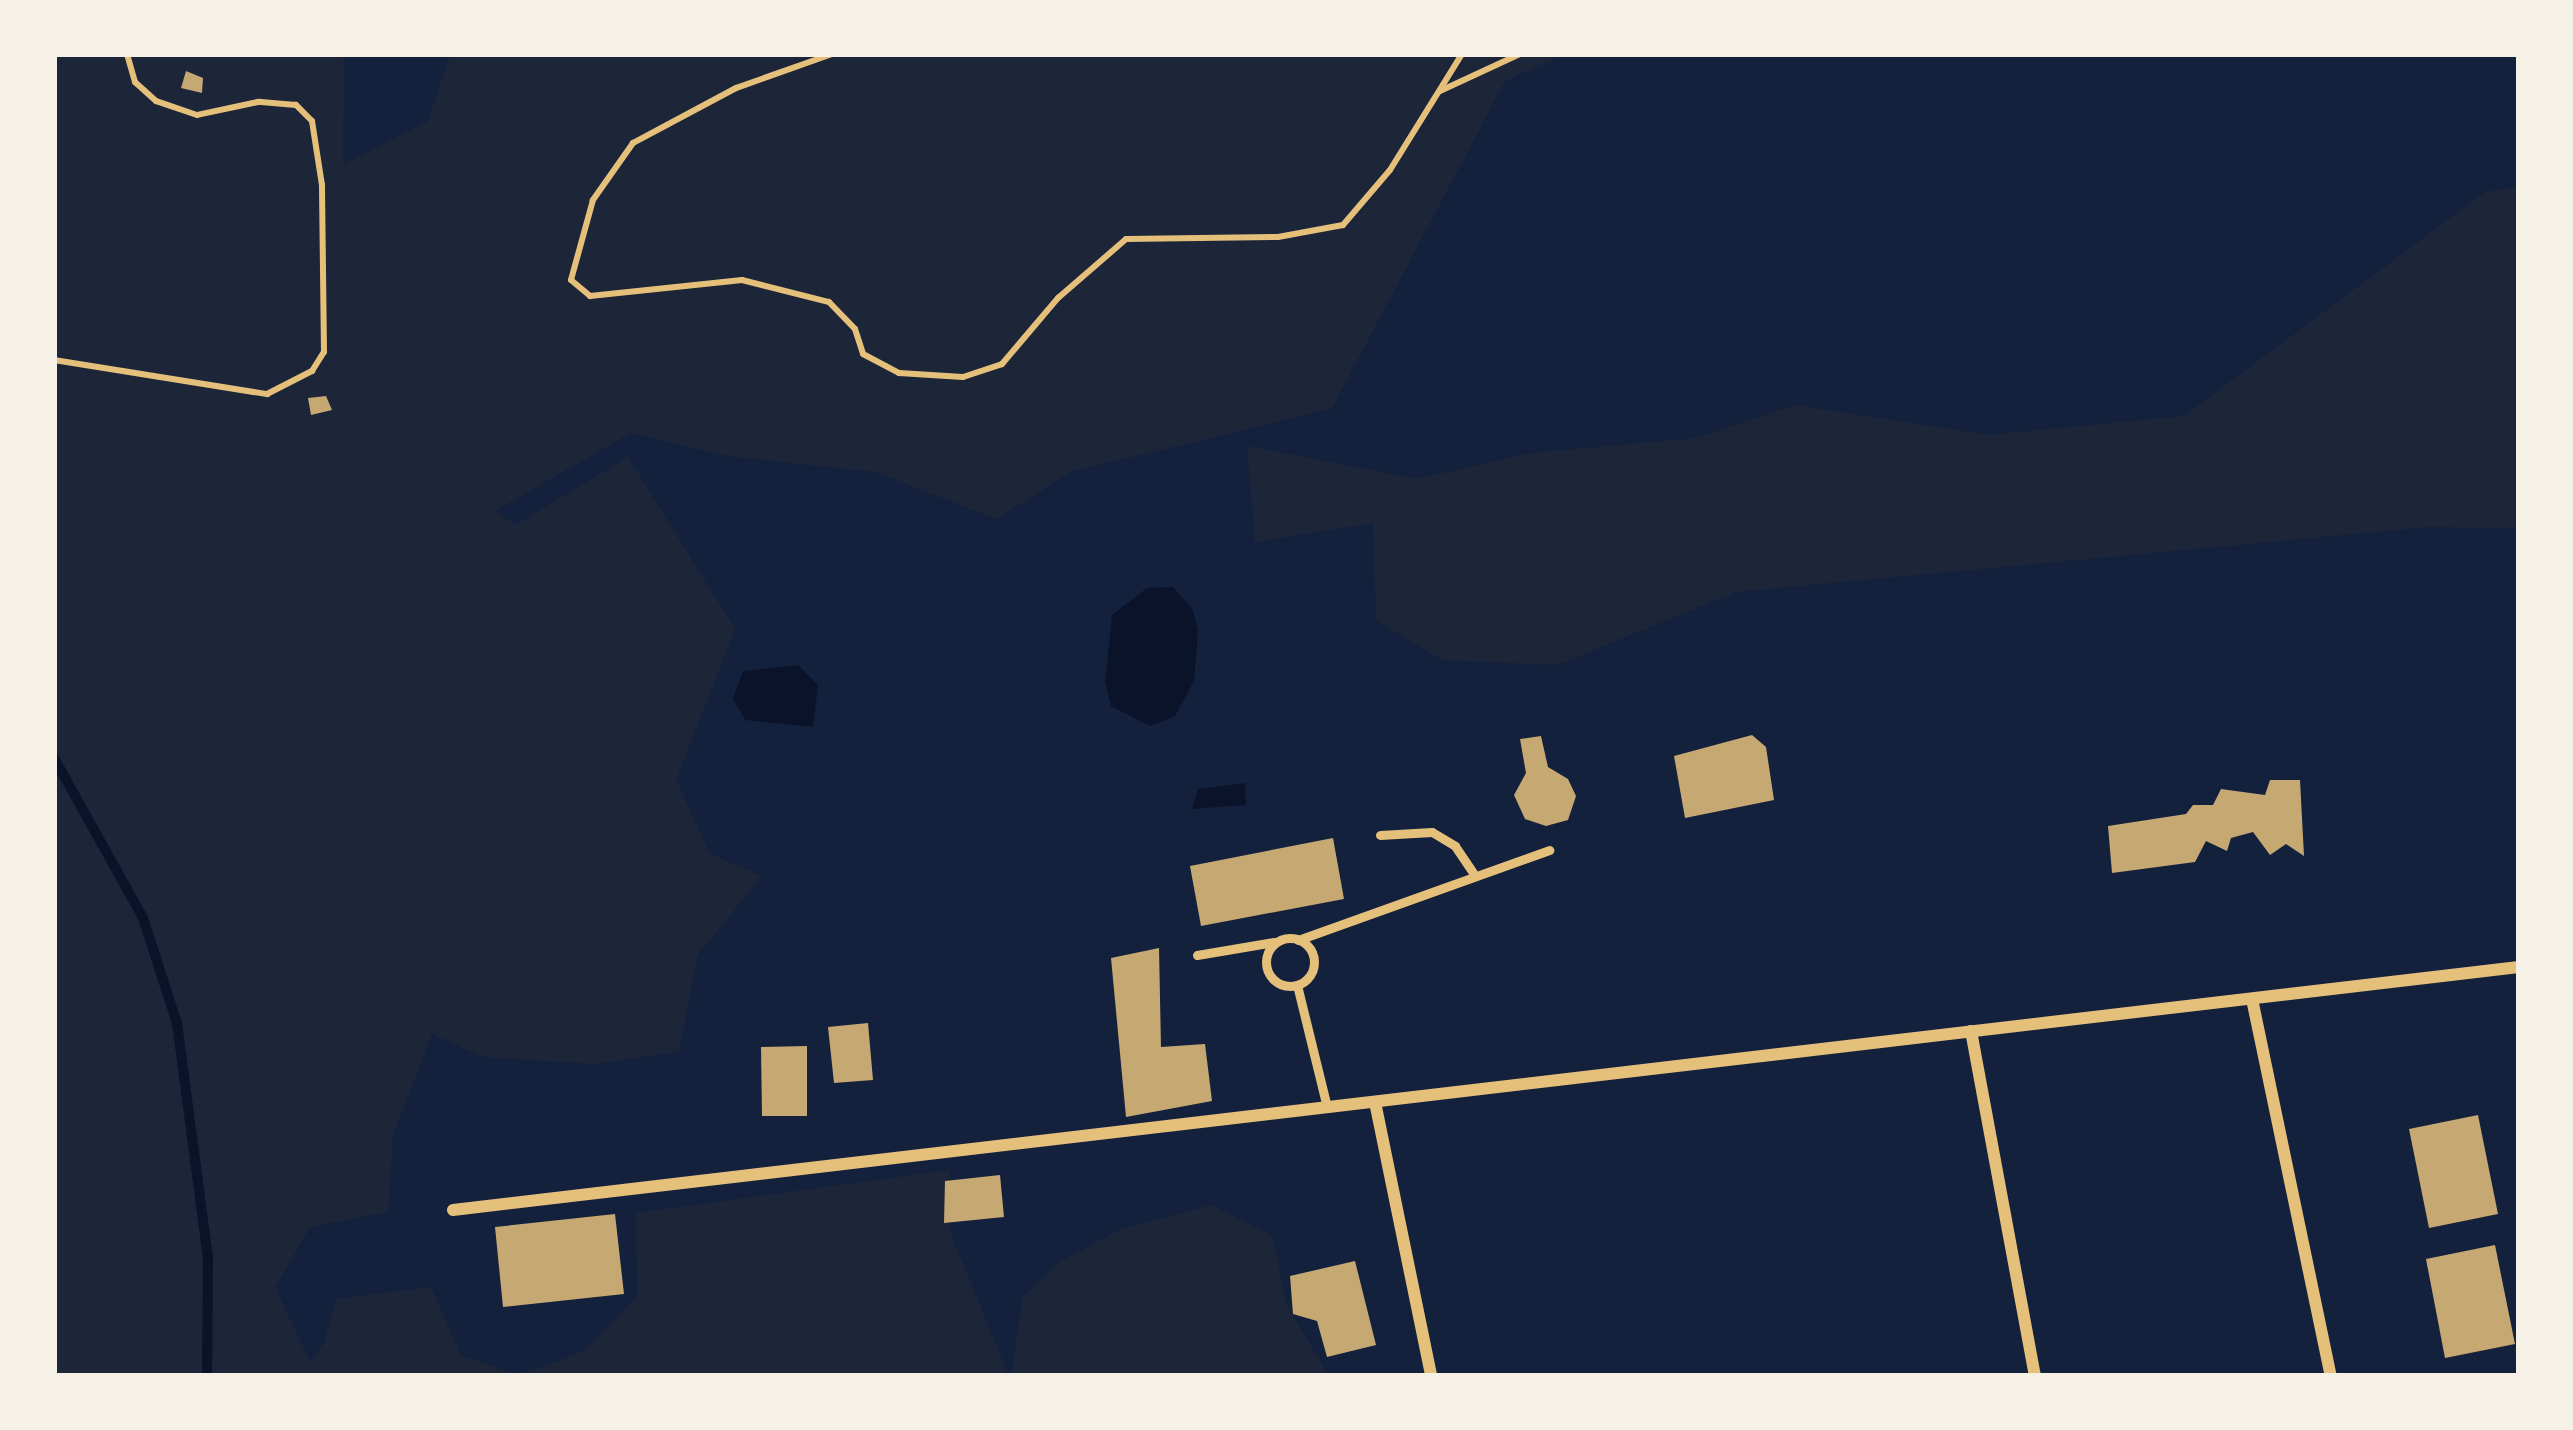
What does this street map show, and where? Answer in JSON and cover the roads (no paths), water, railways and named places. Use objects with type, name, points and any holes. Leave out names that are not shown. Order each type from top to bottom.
[{"type":"street","points":[[453,1210],[2519,967]]},
{"type":"street","points":[[2252,999],[2331,1376]]},
{"type":"street","points":[[1971,1031],[2035,1376]]},
{"type":"street","points":[[1375,1102],[1431,1376]]},
{"type":"lane","points":[[1380,835],[1432,832],[1456,846],[1473,873]]},
{"type":"lane","points":[[1197,956],[1298,940],[1473,873],[1549,850]]},
{"type":"lane","points":[[1297,986],[1315,963],[1298,940]]},
{"type":"lane","points":[[1279,941],[1267,968],[1275,981],[1297,986]]},
{"type":"lane","points":[[1297,986],[1327,1107]]},
{"type":"waterway","points":[[54,758],[143,918],[177,1023],[208,1260],[207,1376]]}]
